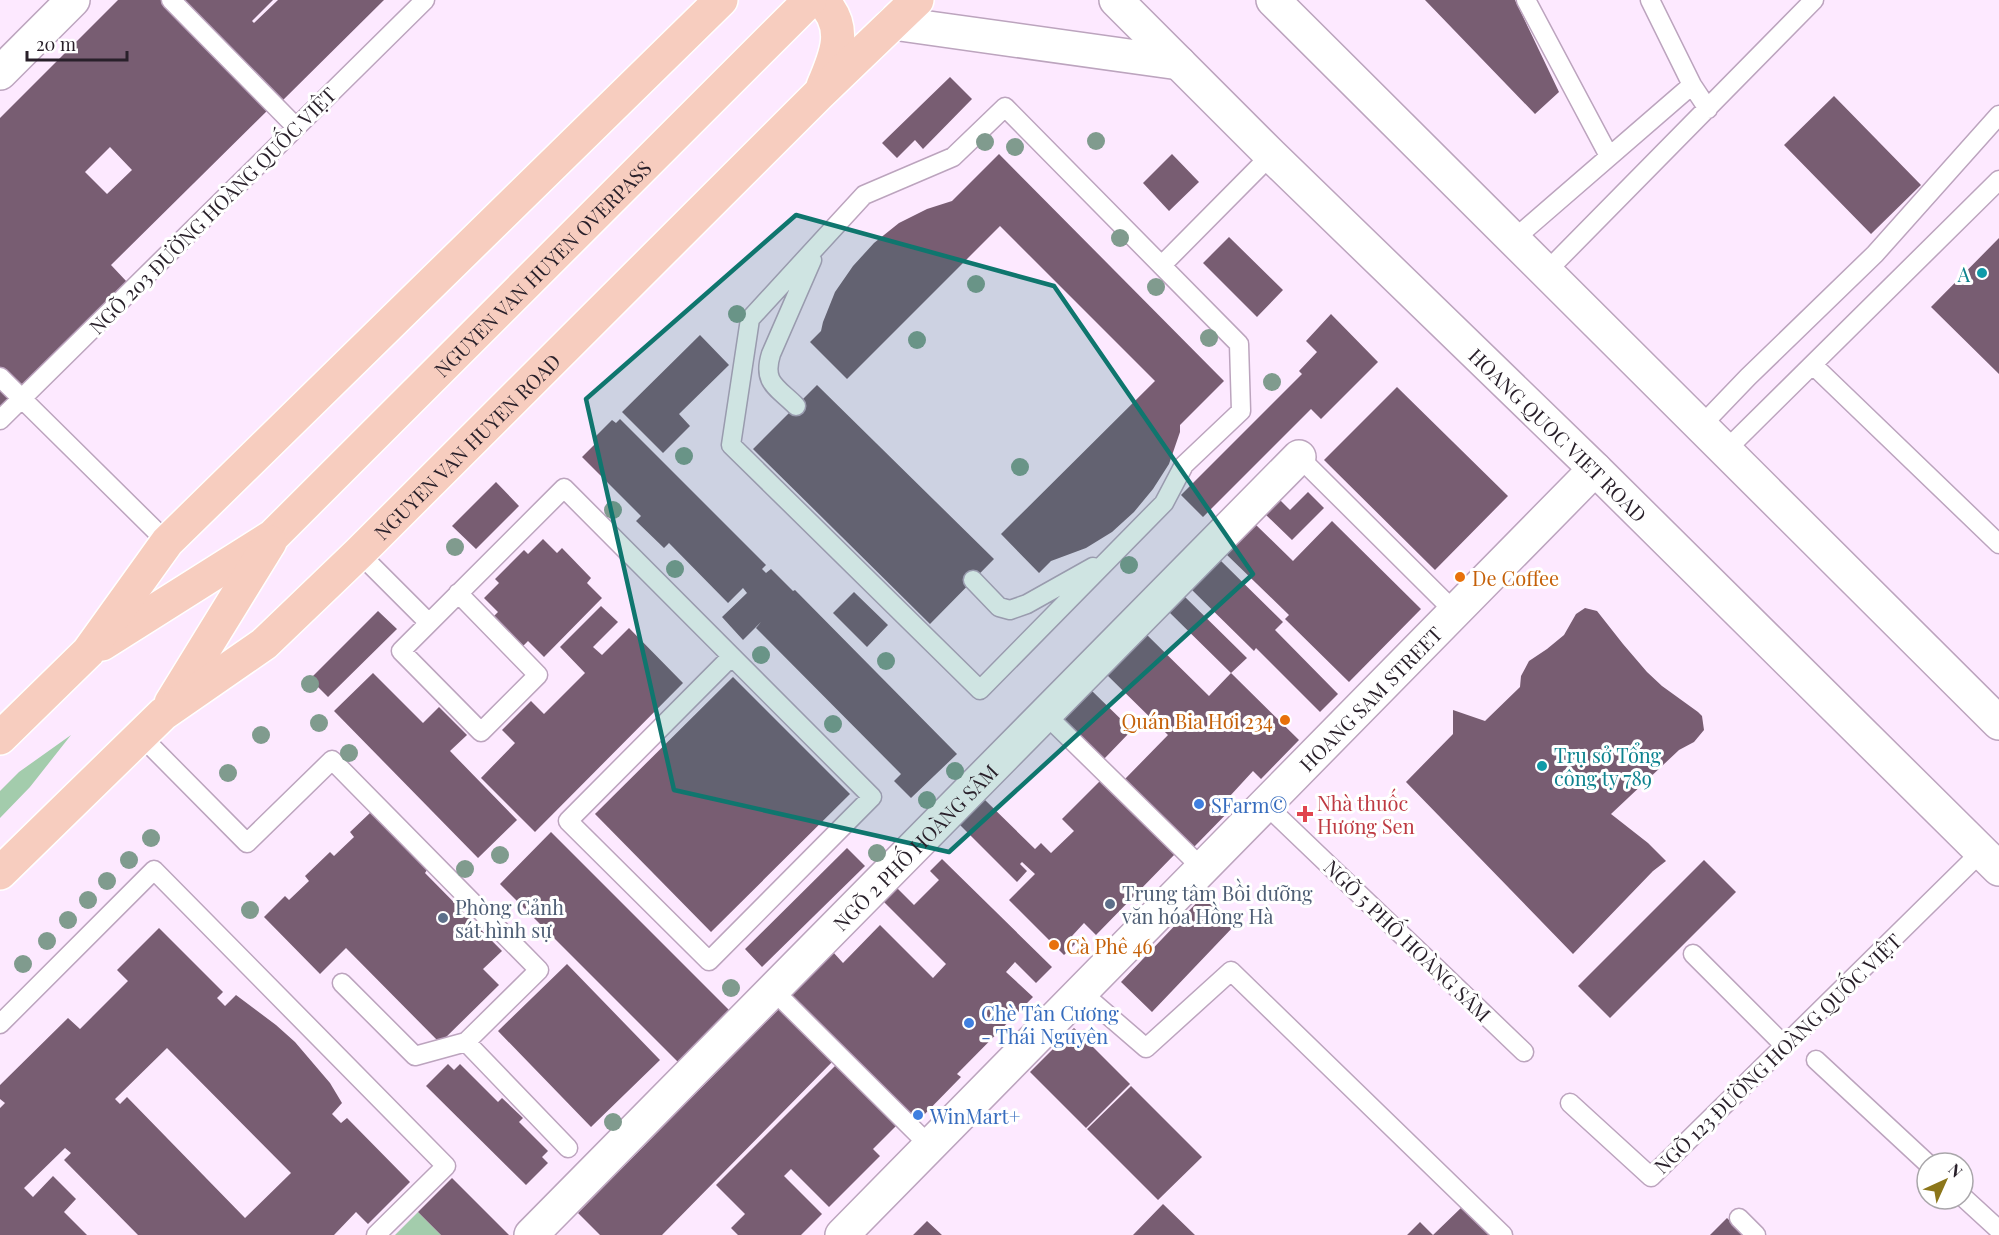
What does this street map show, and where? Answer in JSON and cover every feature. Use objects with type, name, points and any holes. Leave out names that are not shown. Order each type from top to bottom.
[{"type":"main road","points":[[0,73],[74,0]]},
{"type":"main road","points":[[0,738],[88,652],[167,542],[721,0]]},
{"type":"main road","name":"NGUYEN VAN HUYEN OVERPASS","points":[[273,536],[810,0]]},
{"type":"main road","points":[[818,95],[836,57],[838,29],[831,9],[821,0]]},
{"type":"main road","name":"NGUYEN VAN HUYEN ROAD","points":[[0,873],[152,725],[264,644],[359,553],[818,95],[917,0]]},
{"type":"main road","name":"HOANG QUOC VIET ROAD","points":[[1116,0],[1990,860]]},
{"type":"main road","points":[[1273,0],[1999,723]]},
{"type":"main road","points":[[893,23],[1179,63]]},
{"type":"main road","name":"NGÕ 2 PHỐ HOÀNG SÂM","points":[[531,1235],[1299,457]]},
{"type":"main road","name":"HOANG SAM STREET","points":[[842,1235],[1595,469]]},
{"type":"main road","points":[[88,652],[273,536]]},
{"type":"main road","points":[[152,725],[273,536]]},
{"type":"lane","points":[[171,0],[297,127]]},
{"type":"lane","name":"NGÕ 203 ĐƯỜNG HOÀNG QUỐC VIỆT","points":[[0,420],[425,0]]},
{"type":"lane","points":[[1526,0],[1609,156]]},
{"type":"lane","points":[[1650,0],[1692,84],[1708,109]]},
{"type":"lane","points":[[1545,273],[1814,0]]},
{"type":"lane","points":[[1514,240],[1692,84]]},
{"type":"lane","points":[[1005,107],[1239,344],[1241,411],[1184,465],[1164,503],[980,690],[731,445],[750,319],[818,245],[864,195],[954,157],[1005,107]]},
{"type":"lane","points":[[1701,426],[1875,254],[1999,115]]},
{"type":"lane","points":[[1162,266],[1271,155]]},
{"type":"lane","points":[[1725,450],[1999,180]]},
{"type":"lane","points":[[796,406],[771,381],[767,369],[771,354],[818,245]]},
{"type":"lane","points":[[1813,365],[1999,544]]},
{"type":"lane","points":[[0,377],[167,542]]},
{"type":"lane","points":[[1299,457],[1454,612]]},
{"type":"lane","points":[[458,593],[538,675],[481,732],[401,651],[458,593],[564,488],[872,797],[709,961],[568,821],[731,657]]},
{"type":"lane","points":[[359,553],[429,623]]},
{"type":"lane","points":[[973,580],[999,607],[1010,610],[1027,604],[1111,557]]},
{"type":"lane","points":[[1045,714],[1202,868]]},
{"type":"lane","points":[[152,725],[247,843],[332,760],[539,970],[466,1042],[416,1056],[342,983]]},
{"type":"lane","name":"NGÕ 5 PHỐ HOÀNG SÂM","points":[[1265,804],[1524,1052]]},
{"type":"lane","name":"NGÕ 123 ĐƯỜNG HOÀNG QUỐC VIỆT","points":[[1570,1103],[1652,1177],[1785,1046],[1990,860]]},
{"type":"lane","points":[[0,1024],[154,870],[446,1166],[376,1235]]},
{"type":"lane","points":[[1693,954],[1785,1046]]},
{"type":"lane","points":[[1080,992],[1146,1048],[1231,971],[1503,1235]]},
{"type":"lane","points":[[773,990],[929,1145]]},
{"type":"lane","points":[[466,1042],[568,1148]]},
{"type":"lane","points":[[1816,1060],[1915,1152]]},
{"type":"lane","points":[[1975,1208],[1999,1230]]},
{"type":"lane","points":[[1739,1218],[1756,1235]]},
{"type":"highlighted area","points":[[796,215],[1054,286],[1253,574],[949,852],[674,790],[586,399]]},
{"type":"green space","points":[[71,735],[30,787],[0,818],[0,791],[19,772]]},
{"type":"green space","points":[[418,1212],[441,1235],[395,1235]]},
{"type":"building","points":[[118,0],[164,0],[271,107],[111,265],[127,282],[20,388],[0,368],[0,118]],"holes":[[[110,147],[132,170],[107,194],[85,172]]]},
{"type":"building","points":[[176,0],[273,0],[252,21],[254,23],[278,0],[384,0],[279,104]]},
{"type":"building","points":[[1425,0],[1515,0],[1559,92],[1535,114]]},
{"type":"building","points":[[950,77],[972,99],[923,149],[915,140],[897,158],[882,143]]},
{"type":"building","points":[[1834,96],[1921,185],[1871,234],[1784,145]]},
{"type":"building","points":[[999,154],[1224,381],[1180,425],[1180,432],[1169,464],[1153,489],[1134,512],[1112,532],[1086,548],[1051,561],[1039,573],[1001,534],[1155,381],[1000,226],[847,379],[810,342],[821,331],[835,292],[853,266],[874,243],[899,223],[927,209],[952,201]]},
{"type":"building","points":[[1172,154],[1199,182],[1169,211],[1143,183]]},
{"type":"building","points":[[1229,237],[1283,290],[1257,317],[1203,263]]},
{"type":"building","name":"A","points":[[1999,238],[1999,374],[1931,307]]},
{"type":"building","points":[[1331,314],[1378,362],[1321,419],[1311,409],[1203,517],[1181,495],[1302,374],[1299,371],[1317,352],[1306,341]]},
{"type":"building","points":[[700,335],[729,365],[679,414],[690,426],[663,453],[622,412]]},
{"type":"building","points":[[817,385],[994,559],[930,624],[753,449]]},
{"type":"building","points":[[1397,387],[1508,496],[1435,570],[1324,460]]},
{"type":"building","points":[[0,389],[9,398],[0,407]]},
{"type":"building","points":[[620,419],[766,565],[762,569],[766,573],[771,569],[793,591],[795,590],[957,754],[911,798],[894,781],[901,774],[756,628],[761,622],[743,640],[722,617],[747,593],[743,588],[728,603],[669,543],[664,548],[636,521],[641,516],[582,457],[596,443],[593,439],[612,420],[616,423]]},
{"type":"building","points":[[496,482],[519,506],[476,549],[452,526]]},
{"type":"building","points":[[1308,492],[1324,508],[1292,540],[1265,514],[1279,499],[1290,510]]},
{"type":"building","points":[[1332,521],[1421,609],[1349,682],[1285,619],[1289,615],[1226,554],[1255,524],[1293,561]]},
{"type":"building","points":[[543,539],[557,553],[562,548],[591,578],[587,583],[602,598],[544,657],[528,641],[523,646],[494,616],[498,612],[484,598],[499,583],[495,579],[524,550],[528,554]]},
{"type":"building","points":[[1220,560],[1283,622],[1275,630],[1338,694],[1320,712],[1256,648],[1254,651],[1191,589]]},
{"type":"building","points":[[854,592],[888,625],[867,647],[833,613]]},
{"type":"building","points":[[1184,596],[1247,658],[1231,673],[1169,612]]},
{"type":"building","points":[[601,606],[618,622],[593,647],[602,655],[629,628],[683,683],[535,832],[481,778],[515,743],[502,730],[531,701],[544,714],[585,673],[560,647]]},
{"type":"building","name":"Trụ sở Tổng công ty 789","points":[[1585,608],[1597,611],[1647,672],[1702,716],[1704,730],[1694,742],[1679,750],[1611,814],[1648,843],[1666,861],[1653,871],[1573,954],[1406,782],[1453,734],[1453,710],[1485,721],[1520,687],[1521,676],[1529,661],[1564,635],[1576,614]]},
{"type":"building","points":[[378,611],[397,629],[328,697],[310,679]]},
{"type":"building","points":[[1146,634],[1209,696],[1231,673],[1299,740],[1261,779],[1253,771],[1230,796],[1237,803],[1194,847],[1125,779],[1168,735],[1106,674]]},
{"type":"building","points":[[373,673],[423,723],[439,707],[467,735],[450,751],[517,820],[478,858],[334,711]]},
{"type":"building","points":[[733,677],[850,794],[711,932],[595,814]]},
{"type":"building","points":[[1091,690],[1132,730],[1104,759],[1063,718]]},
{"type":"building","points":[[1101,780],[1175,854],[1096,935],[1084,923],[1072,936],[1077,942],[1064,955],[1009,900],[1035,874],[1022,862],[1020,864],[1027,871],[1017,882],[960,825],[985,800],[1035,849],[1041,843],[1051,853],[1074,831],[1062,819]]},
{"type":"building","points":[[371,812],[427,870],[425,873],[502,951],[483,969],[499,985],[440,1043],[346,948],[320,974],[264,917],[285,896],[289,900],[309,881],[305,876],[330,852],[334,856],[354,837],[350,832]]},
{"type":"building","points":[[551,832],[731,1012],[680,1064],[500,884]]},
{"type":"building","points":[[847,848],[865,866],[762,967],[745,949]]},
{"type":"building","points":[[942,859],[1052,967],[1036,983],[1015,962],[1006,972],[1033,997],[957,1074],[961,1077],[918,1121],[790,996],[833,952],[843,963],[880,925],[933,978],[946,964],[884,902],[897,888],[914,905],[939,880],[930,871]]},
{"type":"building","points":[[1704,860],[1736,892],[1610,1018],[1578,986]]},
{"type":"building","points":[[1203,896],[1234,926],[1152,1012],[1121,982]]},
{"type":"building","points":[[159,928],[223,992],[217,998],[225,1006],[236,995],[295,1042],[330,1083],[342,1103],[332,1114],[341,1123],[347,1118],[410,1182],[368,1224],[356,1212],[334,1235],[138,1235],[64,1160],[71,1153],[65,1148],[24,1188],[33,1197],[53,1176],[76,1199],[64,1212],[87,1235],[0,1235],[0,1108],[5,1103],[0,1099],[0,1085],[68,1018],[80,1029],[128,981],[117,970]],"holes":[[[167,1048],[291,1173],[245,1218],[127,1097],[120,1104],[115,1099]]]},
{"type":"building","points":[[567,964],[660,1060],[591,1127],[498,1031]]},
{"type":"building","points":[[779,1009],[833,1061],[662,1235],[600,1235],[578,1213]]},
{"type":"building","points":[[1074,1028],[1130,1084],[1086,1128],[1030,1072]]},
{"type":"building","points":[[448,1064],[454,1070],[460,1064],[498,1102],[502,1098],[523,1118],[519,1122],[548,1151],[542,1157],[548,1163],[526,1185],[426,1086]]},
{"type":"building","points":[[836,1065],[897,1125],[873,1149],[880,1156],[829,1207],[791,1169],[784,1176],[822,1214],[801,1235],[738,1235],[731,1228],[745,1214],[716,1185]]},
{"type":"building","points":[[1131,1086],[1202,1157],[1158,1200],[1087,1129]]},
{"type":"building","points":[[452,1178],[509,1235],[441,1235],[418,1212]]},
{"type":"building","points":[[1163,1204],[1195,1235],[1133,1235]]},
{"type":"building","points":[[1463,1206],[1492,1235],[1433,1235]]},
{"type":"building","points":[[1727,1218],[1744,1235],[1710,1235]]},
{"type":"building","points":[[927,1221],[942,1235],[913,1235]]},
{"type":"building","points":[[1420,1222],[1433,1235],[1407,1235]]},
{"type":"place","name":"A","points":[[1982,273]]},
{"type":"place","name":"De Coffee","points":[[1460,577]]},
{"type":"place","name":"Quán Bia Hơi 234","points":[[1285,720]]},
{"type":"place","name":"Trụ sở Tổng công ty 789","points":[[1542,766]]},
{"type":"place","name":"SFarm©","points":[[1199,804]]},
{"type":"place","name":"Nhà thuốc Hương Sen","points":[[1305,814]]},
{"type":"place","name":"Trung tâm Bồi dưỡng văn hóa Hồng Hà","points":[[1110,904]]},
{"type":"place","name":"Phòng Cảnh sát hình sự","points":[[443,918]]},
{"type":"place","name":"Cà Phê 46","points":[[1054,945]]},
{"type":"place","name":"Chè Tân Cương - Thái Nguyên","points":[[969,1023]]},
{"type":"place","name":"WinMart+","points":[[918,1115]]}]
